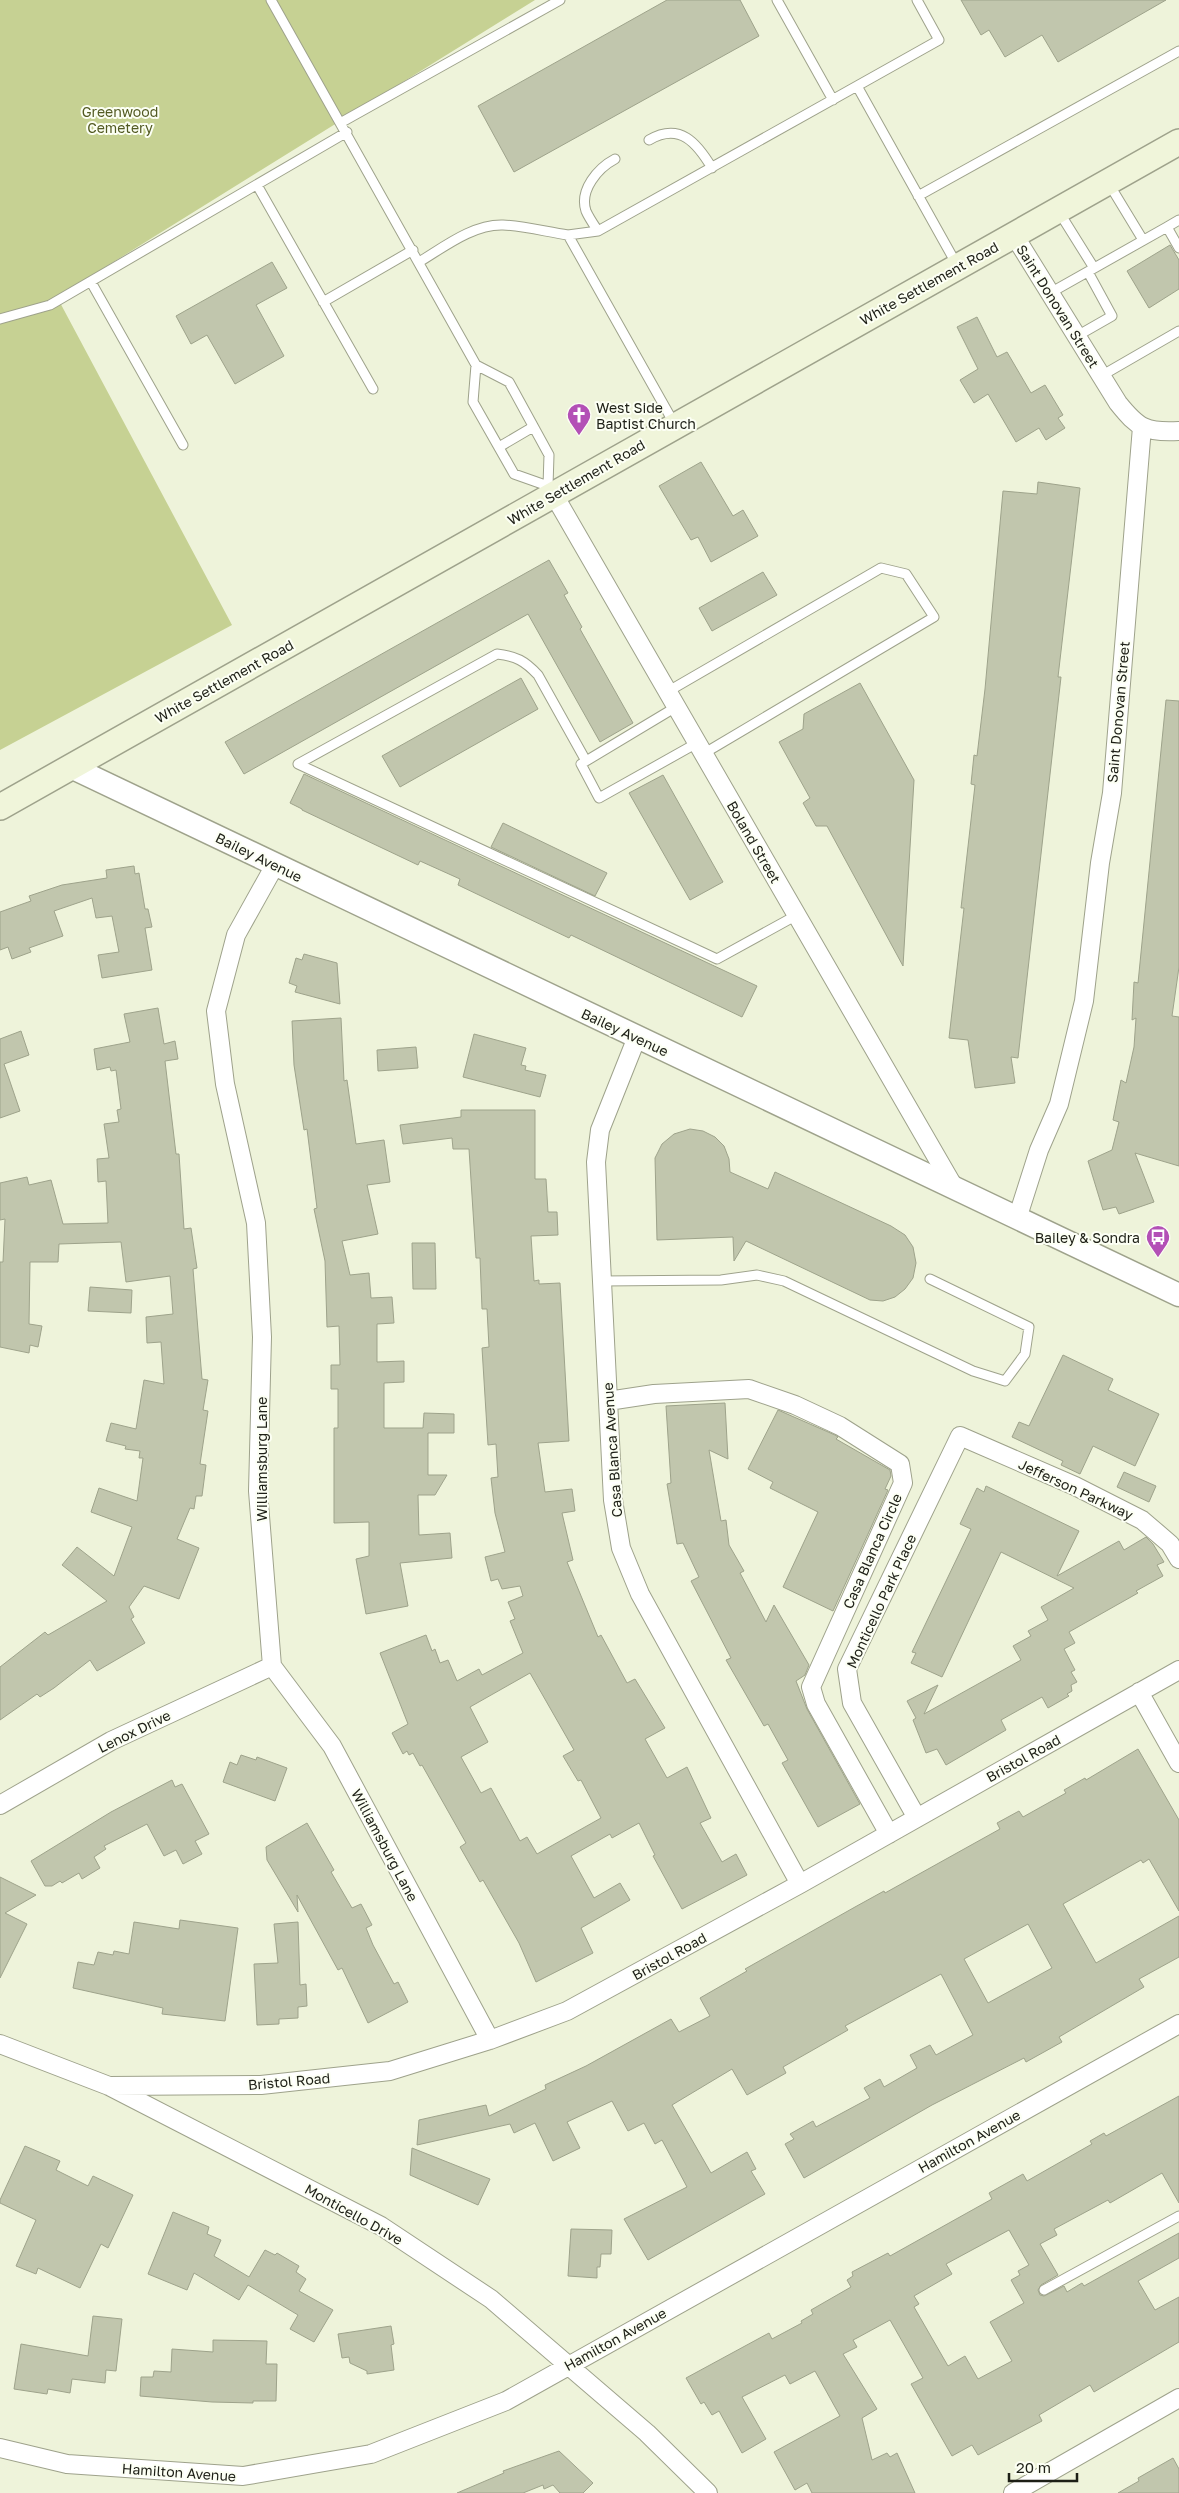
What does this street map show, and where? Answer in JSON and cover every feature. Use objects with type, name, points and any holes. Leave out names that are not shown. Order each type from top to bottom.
[{"type":"main road","name":"White Settlement Road","points":[[0,807],[551,490],[676,425],[1179,142]]},
{"type":"street","name":"Saint Donovan Street","points":[[1014,235],[1101,376],[1133,422],[1142,427],[1112,794],[1100,864],[1084,1001],[1059,1104],[1039,1150],[1017,1219]]},
{"type":"street","points":[[1142,427],[1159,432],[1179,431]]},
{"type":"street","name":"Boland Street","points":[[551,490],[955,1189]]},
{"type":"street","name":"Bailey Avenue","points":[[71,767],[1179,1295]]},
{"type":"street","name":"Williamsburg Lane","points":[[276,865],[236,936],[216,1011],[225,1084],[256,1223],[262,1337],[258,1491],[272,1666],[332,1746],[490,2040]]},
{"type":"street","name":"Casa Blanca Avenue","points":[[637,1037],[599,1138],[596,1162],[613,1500],[621,1548],[640,1594],[800,1884]]},
{"type":"street","name":"Casa Blanca Circle","points":[[608,1401],[654,1394],[749,1389],[795,1405],[840,1426],[900,1464],[903,1483],[811,1687],[816,1704],[889,1834]]},
{"type":"street","name":"Jefferson Parkway","points":[[960,1436],[1075,1486],[1142,1520],[1170,1544],[1179,1559]]},
{"type":"street","name":"Monticello Park Place","points":[[917,1818],[852,1703],[847,1669],[960,1436]]},
{"type":"street","name":"Lenox Drive","points":[[0,1805],[111,1741],[272,1666]]},
{"type":"street","name":"Bristol Road","points":[[109,2086],[261,2084],[390,2071],[490,2040],[567,2011],[800,1884],[1179,1670]]},
{"type":"street","points":[[1139,1692],[1179,1762]]},
{"type":"street","name":"Hamilton Avenue","points":[[0,2448],[67,2464],[243,2476],[371,2454],[506,2400],[1179,2024]]},
{"type":"street","name":"Monticello Drive","points":[[0,2044],[109,2086],[381,2226],[491,2299],[647,2433],[708,2493]]},
{"type":"street","points":[[1013,2493],[1179,2398]]},
{"type":"lane","points":[[271,0],[342,122],[476,365],[473,402],[514,474],[551,490],[549,454],[509,382],[476,365]]},
{"type":"lane","points":[[342,122],[560,0]]},
{"type":"lane","points":[[777,0],[833,100]]},
{"type":"lane","points":[[420,262],[467,234],[486,227],[502,225],[568,235],[598,231],[939,40],[917,0]]},
{"type":"lane","points":[[918,196],[1179,51]]},
{"type":"lane","points":[[857,86],[958,266]]},
{"type":"lane","points":[[0,319],[50,305],[347,132]]},
{"type":"lane","points":[[649,140],[672,134],[687,137],[699,146],[712,168]]},
{"type":"lane","points":[[598,231],[586,210],[585,195],[593,179],[606,164],[615,160]]},
{"type":"lane","points":[[1108,182],[1143,240]]},
{"type":"lane","points":[[257,185],[373,389]]},
{"type":"lane","points":[[1058,210],[1091,270],[1112,316],[1077,336]]},
{"type":"lane","points":[[1050,293],[1179,220]]},
{"type":"lane","points":[[1167,227],[1179,248]]},
{"type":"lane","points":[[568,235],[676,425]]},
{"type":"lane","points":[[323,302],[413,250]]},
{"type":"lane","points":[[91,282],[183,445]]},
{"type":"lane","points":[[1101,376],[1179,332]]},
{"type":"lane","points":[[499,447],[533,427]]},
{"type":"lane","points":[[881,568],[906,574],[934,617],[700,749],[599,798],[581,764],[672,700],[881,568]]},
{"type":"lane","points":[[586,761],[538,675],[527,663],[516,656],[497,654],[298,764],[717,959],[796,915]]},
{"type":"lane","points":[[602,1281],[721,1280],[757,1275],[784,1280],[973,1371],[1005,1381],[1025,1354],[1029,1327],[930,1279]]},
{"type":"lane","points":[[1044,2290],[1179,2216]]},
{"type":"green space","name":"Greenwood Cemetery","points":[[0,0],[535,0],[57,297],[232,625],[0,750]]},
{"type":"building","points":[[667,0],[740,0],[759,36],[514,172],[478,106]]},
{"type":"building","points":[[961,0],[1166,0],[1058,62],[1042,35],[1005,57],[989,30],[981,35]]},
{"type":"building","points":[[1170,245],[1179,260],[1179,289],[1149,308],[1127,271]]},
{"type":"building","points":[[272,262],[287,288],[256,305],[284,356],[235,384],[207,335],[191,344],[176,316]]},
{"type":"building","points":[[977,317],[997,357],[1007,352],[1031,393],[1045,385],[1063,415],[1058,418],[1065,428],[1046,440],[1039,428],[1016,442],[988,394],[974,403],[960,380],[978,369],[957,327]]},
{"type":"building","points":[[701,462],[733,516],[743,510],[758,536],[711,562],[698,537],[691,540],[659,486]]},
{"type":"building","points":[[1038,482],[1080,488],[1058,677],[1061,677],[1018,1058],[1011,1057],[1015,1083],[975,1088],[968,1040],[949,1038],[964,908],[961,908],[975,785],[971,784],[974,755],[977,756],[985,689],[1003,491],[1037,494]]},
{"type":"building","points":[[549,560],[568,593],[564,595],[582,627],[580,629],[633,723],[600,742],[528,614],[244,774],[225,742]]},
{"type":"building","points":[[763,572],[777,595],[712,631],[699,608]]},
{"type":"building","points":[[521,678],[538,709],[400,787],[382,756]]},
{"type":"building","points":[[860,683],[914,780],[903,966],[827,826],[816,826],[803,803],[810,798],[779,742],[803,729],[804,714]]},
{"type":"building","points":[[1166,700],[1179,701],[1179,967],[1172,1016],[1179,1017],[1179,1166],[1135,1153],[1154,1202],[1119,1214],[1116,1207],[1103,1210],[1088,1161],[1112,1150],[1119,1122],[1113,1120],[1121,1080],[1126,1083],[1134,1047],[1136,1018],[1132,1020],[1134,982],[1138,983]]},
{"type":"building","points":[[304,774],[757,986],[742,1017],[571,935],[569,938],[458,885],[460,879],[420,861],[418,865],[302,810],[290,803]]},
{"type":"building","points":[[663,775],[723,882],[690,900],[629,793]]},
{"type":"building","points":[[503,823],[607,873],[595,896],[491,847]]},
{"type":"building","points":[[134,866],[135,874],[139,873],[145,909],[148,909],[152,927],[145,928],[152,970],[102,978],[98,955],[119,952],[112,916],[96,918],[92,898],[54,911],[63,936],[29,948],[31,952],[12,959],[8,947],[0,950],[0,912],[31,901],[29,896],[62,885],[107,878],[106,870]]},
{"type":"building","points":[[304,954],[337,963],[340,1004],[295,992],[297,986],[289,983],[296,958],[302,960]]},
{"type":"building","points":[[158,1008],[164,1044],[175,1041],[178,1059],[165,1061],[176,1154],[179,1154],[184,1229],[191,1228],[197,1268],[193,1269],[202,1379],[208,1380],[203,1410],[208,1411],[200,1464],[206,1465],[202,1496],[196,1496],[194,1509],[190,1508],[177,1539],[199,1548],[179,1599],[144,1586],[129,1607],[134,1617],[131,1619],[145,1643],[97,1671],[90,1660],[54,1688],[40,1697],[37,1694],[0,1720],[0,1667],[45,1632],[48,1635],[107,1601],[62,1565],[77,1547],[114,1576],[132,1527],[91,1512],[99,1488],[137,1501],[143,1458],[139,1458],[140,1451],[125,1449],[126,1446],[106,1441],[111,1423],[136,1429],[144,1380],[164,1384],[161,1342],[147,1343],[146,1317],[173,1314],[170,1276],[126,1282],[121,1242],[59,1244],[58,1262],[30,1262],[29,1324],[42,1326],[38,1347],[30,1345],[29,1353],[0,1347],[0,1262],[3,1262],[5,1219],[0,1220],[0,1183],[27,1177],[29,1185],[51,1180],[63,1224],[108,1223],[106,1181],[98,1182],[97,1159],[109,1158],[104,1124],[119,1122],[117,1110],[121,1109],[116,1070],[111,1071],[110,1067],[97,1070],[94,1049],[130,1042],[124,1014]]},
{"type":"building","points":[[341,1018],[344,1081],[347,1080],[356,1144],[384,1140],[390,1182],[367,1185],[378,1234],[342,1241],[350,1275],[369,1273],[371,1298],[392,1297],[394,1323],[377,1324],[377,1362],[404,1361],[404,1382],[384,1383],[384,1428],[423,1428],[424,1413],[454,1414],[454,1433],[428,1433],[428,1475],[447,1475],[435,1495],[418,1495],[419,1535],[450,1533],[452,1558],[400,1563],[408,1606],[366,1614],[356,1559],[369,1556],[369,1522],[334,1523],[334,1428],[338,1428],[338,1389],[331,1389],[331,1365],[340,1365],[339,1326],[327,1327],[325,1261],[314,1209],[317,1208],[307,1129],[304,1130],[294,1065],[292,1021]]},
{"type":"building","points":[[21,1031],[29,1055],[4,1064],[20,1111],[0,1118],[0,1039]]},
{"type":"building","points":[[474,1034],[526,1048],[521,1065],[526,1066],[525,1070],[546,1075],[540,1097],[463,1077]]},
{"type":"building","points":[[416,1047],[418,1068],[378,1071],[377,1050]]},
{"type":"building","points":[[461,1110],[535,1110],[535,1179],[546,1179],[548,1212],[557,1212],[558,1235],[531,1236],[534,1281],[539,1280],[539,1284],[560,1283],[569,1441],[538,1443],[545,1492],[572,1489],[575,1511],[562,1513],[573,1560],[567,1562],[598,1637],[601,1635],[627,1683],[635,1679],[665,1728],[645,1739],[667,1778],[687,1767],[711,1818],[700,1823],[722,1862],[736,1854],[747,1875],[682,1909],[653,1856],[655,1855],[639,1823],[612,1838],[610,1834],[571,1856],[594,1898],[620,1883],[630,1900],[581,1928],[593,1953],[536,1982],[519,1943],[483,1880],[480,1882],[460,1847],[466,1843],[422,1765],[420,1766],[413,1753],[409,1755],[407,1751],[403,1754],[392,1733],[408,1724],[380,1653],[426,1635],[432,1651],[435,1649],[440,1663],[448,1660],[457,1681],[479,1669],[482,1675],[523,1653],[510,1621],[515,1619],[508,1602],[523,1596],[520,1586],[502,1589],[498,1579],[491,1581],[485,1557],[505,1552],[495,1513],[491,1478],[498,1477],[496,1444],[488,1445],[482,1348],[489,1347],[487,1309],[482,1309],[480,1258],[476,1258],[469,1149],[453,1149],[452,1138],[403,1144],[400,1125],[461,1117]],"holes":[[[530,1673],[574,1750],[563,1756],[578,1781],[581,1780],[601,1818],[537,1854],[527,1837],[520,1841],[491,1788],[481,1793],[461,1757],[488,1742],[470,1707]]]},
{"type":"building","points":[[690,1129],[703,1131],[715,1137],[724,1146],[729,1159],[730,1172],[768,1189],[775,1172],[891,1226],[905,1235],[913,1247],[916,1263],[913,1278],[905,1289],[895,1297],[883,1301],[870,1300],[746,1241],[734,1261],[733,1237],[657,1240],[655,1158],[662,1144],[674,1134]]},
{"type":"building","points":[[412,1243],[435,1243],[436,1289],[413,1289]]},
{"type":"building","points":[[90,1287],[132,1290],[131,1313],[88,1311]]},
{"type":"building","points":[[1063,1355],[1113,1379],[1108,1390],[1159,1414],[1135,1466],[1093,1446],[1080,1474],[1061,1465],[1063,1461],[1012,1437],[1019,1422],[1029,1426]]},
{"type":"building","points":[[725,1403],[728,1459],[709,1450],[721,1521],[726,1520],[729,1545],[744,1571],[740,1573],[766,1622],[774,1605],[809,1665],[805,1675],[796,1681],[807,1709],[860,1804],[818,1827],[782,1763],[788,1760],[768,1724],[764,1726],[726,1660],[731,1658],[691,1581],[699,1577],[683,1543],[677,1544],[667,1484],[671,1483],[666,1406]]},
{"type":"building","points":[[778,1410],[835,1435],[838,1437],[836,1439],[890,1470],[891,1476],[885,1489],[888,1490],[833,1611],[783,1587],[818,1512],[770,1488],[773,1482],[748,1469]]},
{"type":"building","points":[[1124,1472],[1156,1486],[1149,1502],[1117,1487]]},
{"type":"building","points":[[986,1486],[1079,1531],[1057,1576],[1119,1541],[1124,1550],[1146,1537],[1153,1544],[1164,1562],[1157,1565],[1163,1576],[1136,1591],[1138,1593],[1069,1632],[1075,1643],[1064,1649],[1075,1670],[1071,1672],[1077,1682],[1071,1685],[1072,1691],[1067,1694],[1069,1696],[1048,1708],[1042,1697],[1001,1720],[1006,1730],[946,1765],[937,1749],[926,1753],[913,1720],[916,1718],[907,1701],[938,1685],[924,1714],[1021,1660],[1013,1646],[1031,1636],[1028,1631],[1048,1620],[1041,1607],[1074,1588],[1001,1552],[942,1677],[911,1663],[916,1653],[912,1652],[971,1529],[960,1524],[977,1488],[984,1492]]},
{"type":"building","points":[[1138,1749],[1179,1820],[1179,1911],[1149,1859],[1143,1863],[1141,1860],[1063,1904],[1096,1963],[1179,1916],[1179,1957],[1139,1979],[1144,1987],[1059,2037],[1062,2042],[1026,2062],[1024,2058],[932,2105],[804,2178],[785,2144],[794,2139],[790,2134],[813,2121],[816,2127],[870,2098],[864,2088],[880,2079],[884,2087],[917,2068],[910,2055],[930,2045],[936,2055],[973,2035],[941,1974],[845,2026],[848,2030],[783,2067],[786,2073],[747,2095],[732,2069],[672,2105],[711,2173],[747,2152],[756,2169],[751,2171],[765,2194],[648,2260],[624,2219],[687,2187],[662,2140],[655,2144],[644,2123],[628,2131],[612,2101],[567,2122],[580,2148],[553,2161],[535,2123],[514,2133],[510,2124],[417,2145],[419,2120],[486,2105],[489,2116],[546,2089],[545,2085],[586,2066],[671,2019],[679,2032],[710,2016],[700,1998],[747,1971],[745,1969],[1000,1829],[997,1823],[1019,1811],[1023,1817],[1066,1793],[1064,1790],[1085,1778],[1086,1780]],"holes":[[[1028,1924],[1052,1968],[988,2003],[964,1959]]]},
{"type":"building","points":[[241,1755],[256,1760],[257,1757],[287,1768],[275,1801],[223,1782],[230,1762],[237,1765]]},
{"type":"building","points":[[172,1780],[175,1787],[182,1784],[209,1834],[195,1841],[202,1854],[183,1864],[176,1850],[164,1856],[147,1824],[104,1846],[106,1849],[94,1857],[100,1868],[82,1879],[79,1873],[62,1883],[60,1881],[52,1886],[45,1886],[31,1861],[111,1812]]},
{"type":"building","points":[[307,1823],[334,1870],[331,1872],[352,1908],[361,1904],[372,1925],[366,1928],[373,1945],[394,1984],[398,1982],[408,2002],[368,2023],[342,1968],[338,1970],[297,1895],[298,1912],[267,1860],[266,1847]]},
{"type":"building","points":[[0,1877],[36,1895],[5,1913],[27,1924],[0,1978]]},
{"type":"building","points":[[180,1920],[238,1928],[225,2021],[162,2014],[163,2008],[73,1988],[78,1962],[94,1965],[98,1952],[113,1955],[114,1951],[129,1954],[134,1922],[179,1929]]},
{"type":"building","points":[[298,1922],[300,1985],[306,1984],[307,2006],[298,2007],[298,2018],[279,2019],[279,2024],[257,2025],[254,1964],[278,1963],[274,1924]]},
{"type":"building","points":[[1179,2096],[1179,2203],[1162,2173],[1110,2203],[1108,2200],[1054,2229],[1057,2235],[1040,2244],[1058,2275],[1041,2285],[1038,2290],[1040,2295],[1044,2296],[1064,2286],[1067,2292],[1082,2283],[1084,2286],[1179,2233],[1179,2258],[1138,2281],[1155,2310],[1179,2297],[1179,2342],[1094,2392],[1090,2385],[1039,2415],[1042,2421],[978,2455],[972,2445],[952,2456],[911,2384],[923,2378],[890,2320],[853,2340],[857,2347],[843,2354],[877,2409],[862,2418],[872,2460],[887,2453],[890,2457],[897,2453],[915,2493],[812,2493],[807,2483],[795,2490],[774,2452],[840,2416],[815,2371],[790,2384],[785,2375],[742,2397],[766,2439],[742,2453],[719,2411],[712,2415],[704,2402],[701,2404],[686,2378],[769,2333],[772,2339],[802,2323],[801,2321],[813,2314],[811,2310],[851,2287],[847,2280],[853,2276],[852,2272],[888,2253],[890,2256],[992,2199],[989,2193],[1023,2174],[1027,2181],[1092,2144],[1090,2141],[1104,2133],[1106,2136]],"holes":[[[1009,2230],[1029,2265],[1018,2271],[1020,2275],[1011,2280],[1024,2303],[990,2322],[1012,2361],[978,2379],[965,2356],[948,2366],[914,2307],[919,2304],[914,2296],[952,2274],[946,2264]]]},
{"type":"building","points":[[25,2146],[60,2161],[56,2170],[88,2186],[93,2176],[133,2195],[108,2248],[101,2244],[80,2288],[38,2268],[36,2274],[16,2266],[36,2220],[0,2203],[0,2200]]},
{"type":"building","points":[[412,2148],[490,2179],[478,2205],[410,2175]]},
{"type":"building","points":[[173,2212],[209,2227],[207,2234],[221,2240],[214,2256],[249,2277],[265,2250],[275,2255],[277,2253],[299,2266],[296,2272],[306,2279],[299,2291],[333,2310],[314,2342],[290,2329],[298,2315],[248,2285],[239,2300],[194,2273],[187,2290],[148,2274]]},
{"type":"building","points":[[571,2229],[612,2230],[611,2254],[601,2254],[600,2267],[597,2267],[597,2278],[568,2276]]},
{"type":"building","points":[[93,2316],[122,2319],[116,2371],[106,2370],[105,2383],[72,2379],[70,2393],[48,2389],[47,2394],[14,2389],[21,2344],[88,2356]]},
{"type":"building","points":[[391,2326],[394,2344],[391,2345],[394,2370],[367,2374],[367,2371],[350,2363],[349,2357],[342,2358],[338,2334]]},
{"type":"building","points":[[213,2340],[267,2341],[266,2364],[277,2364],[276,2401],[253,2401],[253,2403],[212,2402],[140,2396],[141,2377],[153,2377],[154,2371],[171,2372],[172,2349],[213,2352]]},
{"type":"building","points":[[559,2451],[593,2483],[583,2493],[560,2493],[553,2485],[544,2489],[543,2485],[523,2493],[457,2493],[504,2473],[503,2471]]},
{"type":"building","points":[[1173,2458],[1179,2469],[1179,2493],[1118,2493],[1139,2481],[1138,2478]]},
{"type":"place","name":"West Side Baptist Church","points":[[579,436]]},
{"type":"place","name":"Bailey & Sondra","points":[[1158,1258]]}]
